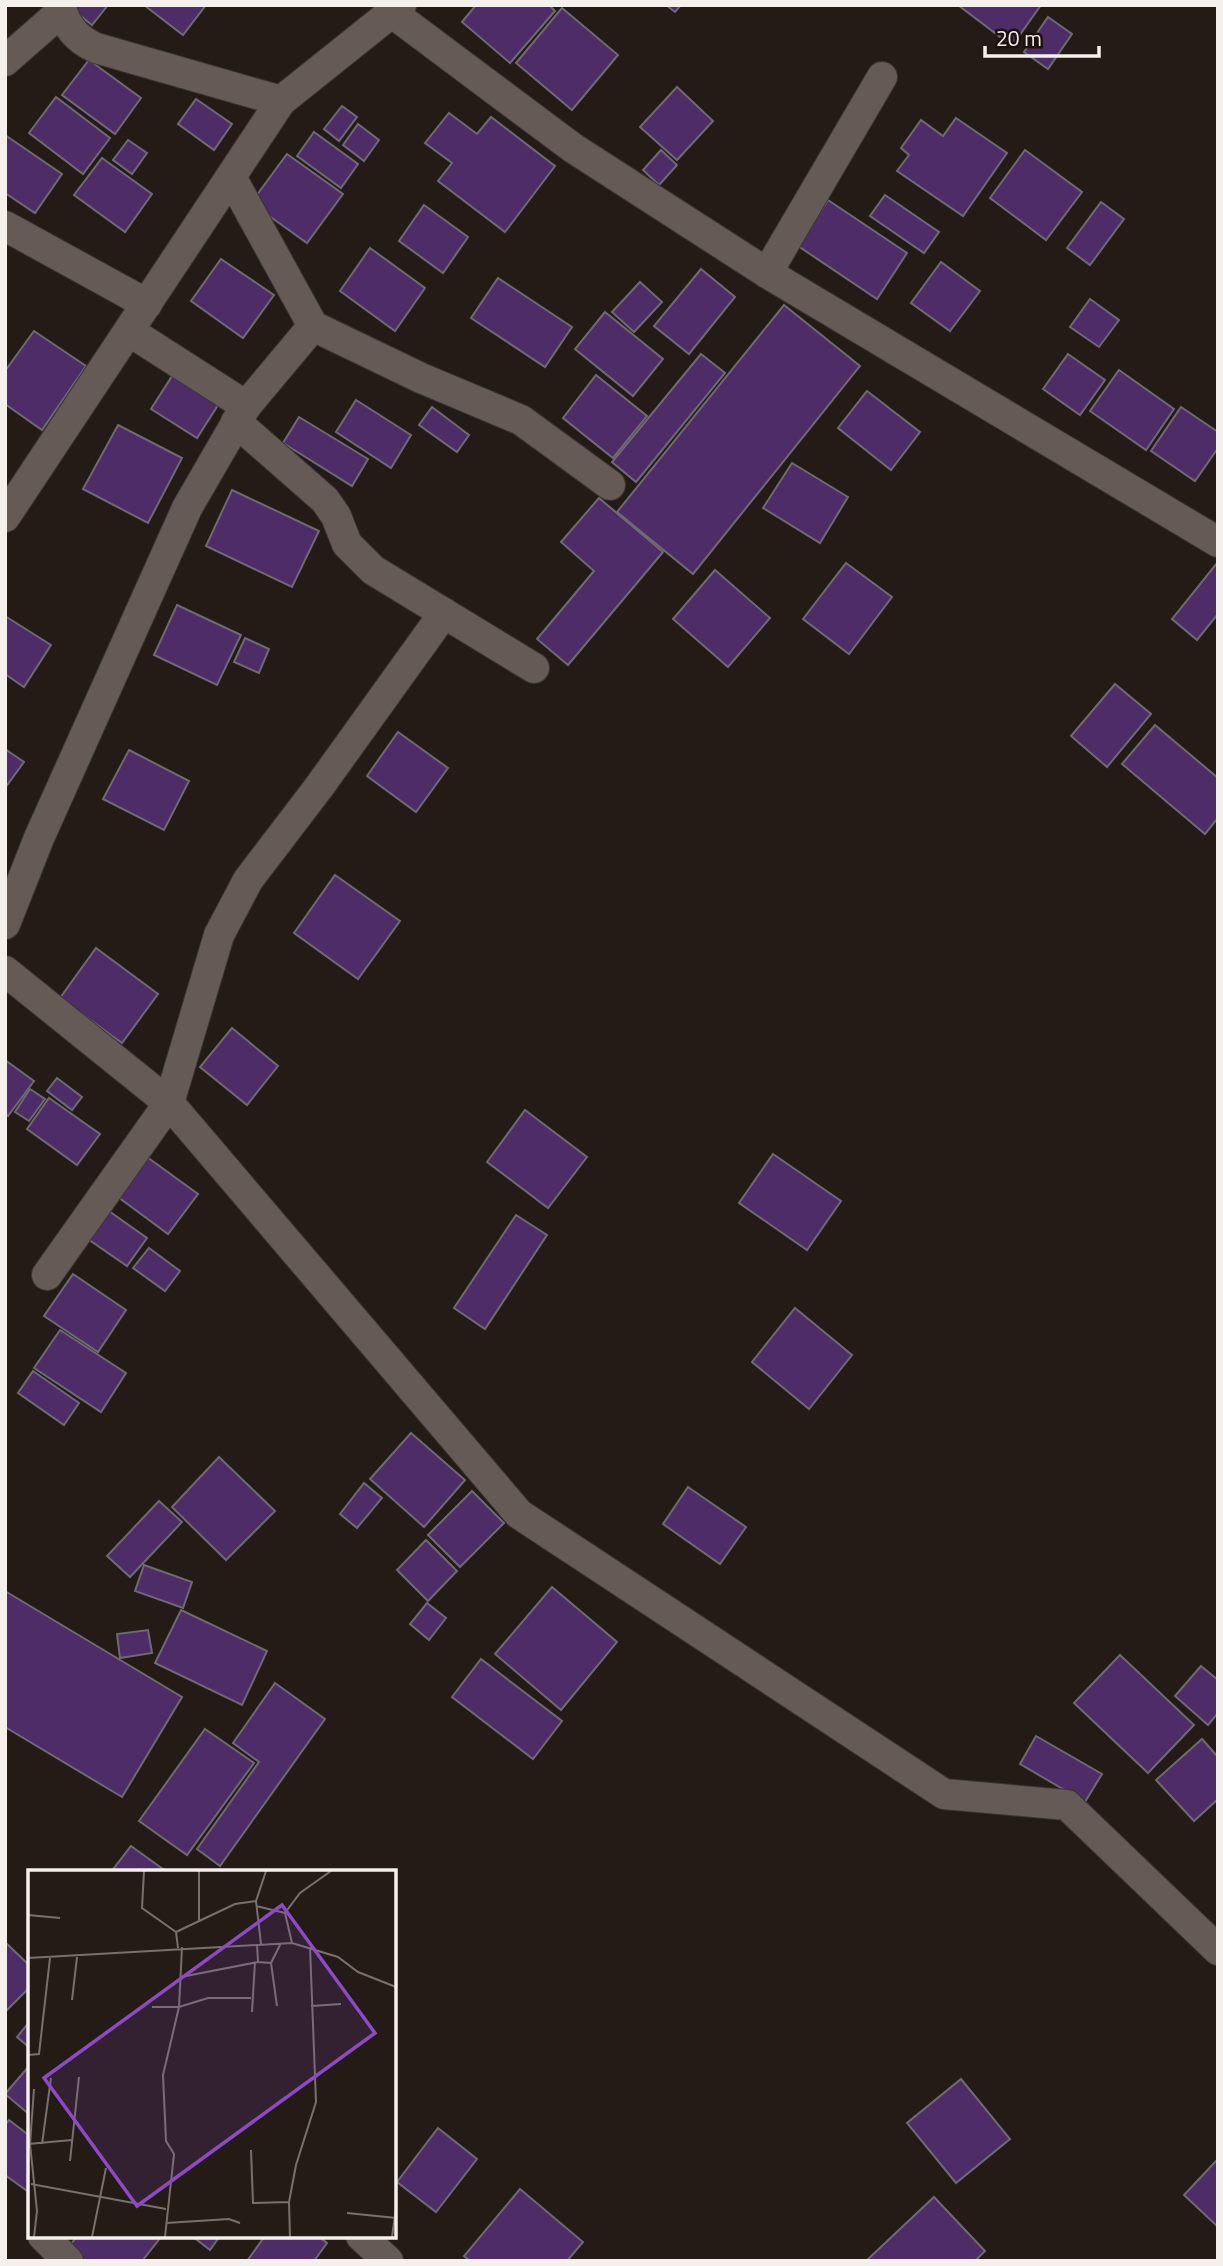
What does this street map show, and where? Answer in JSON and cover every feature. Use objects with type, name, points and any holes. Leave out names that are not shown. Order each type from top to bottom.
[{"type":"street","points":[[5,61],[61,8],[71,30],[83,42],[96,48],[281,101]]},
{"type":"street","points":[[5,517],[281,101],[396,9],[573,148],[767,273],[1218,542]]},
{"type":"street","points":[[767,273],[882,77]]},
{"type":"street","points":[[231,177],[313,326],[421,378],[521,420],[610,485]]},
{"type":"street","points":[[5,226],[146,304]]},
{"type":"street","points":[[5,924],[39,838],[187,508],[241,414],[313,326]]},
{"type":"street","points":[[129,331],[241,414],[325,500],[336,516],[347,544],[373,570],[534,668]]},
{"type":"street","points":[[47,1275],[169,1103],[219,935],[248,880],[319,787],[444,613]]},
{"type":"street","points":[[5,971],[169,1103],[519,1514],[944,1794],[1067,1805],[1218,1950]]},
{"type":"street","points":[[45,2238],[68,2261]]},
{"type":"street","points":[[363,2238],[388,2261]]},
{"type":"building","points":[[67,5],[108,5],[92,25]]},
{"type":"building","points":[[144,5],[206,5],[183,35]]},
{"type":"building","points":[[476,5],[549,5],[555,11],[510,63],[462,22]]},
{"type":"building","points":[[666,5],[681,5],[675,12]]},
{"type":"building","points":[[958,5],[1041,5],[1012,46]]},
{"type":"building","points":[[562,8],[618,55],[572,110],[516,63]]},
{"type":"building","points":[[1048,17],[1072,34],[1048,69],[1024,52]]},
{"type":"building","points":[[89,60],[141,98],[115,134],[62,95]]},
{"type":"building","points":[[677,87],[713,121],[677,160],[640,127]]},
{"type":"building","points":[[56,97],[110,138],[83,174],[29,133]]},
{"type":"building","points":[[196,99],[232,124],[214,150],[178,124]]},
{"type":"building","points":[[342,106],[357,117],[339,141],[324,129]]},
{"type":"building","points":[[449,113],[477,134],[491,117],[555,166],[505,232],[438,181],[452,163],[425,143]]},
{"type":"building","points":[[956,118],[1007,153],[963,216],[897,171],[909,155],[901,148],[921,120],[943,136]]},
{"type":"building","points":[[358,124],[379,140],[364,161],[343,145]]},
{"type":"building","points":[[314,132],[358,164],[341,188],[297,156]]},
{"type":"building","points":[[5,135],[62,174],[35,213],[5,193]]},
{"type":"building","points":[[128,140],[147,153],[132,174],[113,160]]},
{"type":"building","points":[[661,150],[677,165],[659,185],[643,170]]},
{"type":"building","points":[[1025,150],[1082,192],[1046,240],[990,198]]},
{"type":"building","points":[[287,154],[343,194],[307,243],[251,203]]},
{"type":"building","points":[[102,158],[152,194],[125,232],[74,195]]},
{"type":"building","points":[[885,195],[939,232],[924,253],[870,216]]},
{"type":"building","points":[[828,200],[907,253],[877,299],[798,246]]},
{"type":"building","points":[[1101,202],[1124,219],[1090,265],[1067,248]]},
{"type":"building","points":[[424,205],[468,237],[443,273],[399,241]]},
{"type":"building","points":[[370,248],[425,288],[395,331],[340,291]]},
{"type":"building","points":[[221,259],[274,295],[243,338],[191,301]]},
{"type":"building","points":[[941,262],[980,291],[950,331],[911,303]]},
{"type":"building","points":[[701,269],[735,297],[689,354],[654,326]]},
{"type":"building","points":[[498,278],[572,327],[545,367],[471,318]]},
{"type":"building","points":[[640,282],[662,302],[634,332],[612,312]]},
{"type":"building","points":[[1090,299],[1119,320],[1099,347],[1070,327]]},
{"type":"building","points":[[784,305],[860,366],[693,574],[617,512]]},
{"type":"building","points":[[605,312],[663,359],[633,396],[575,349]]},
{"type":"building","points":[[34,331],[86,366],[42,430],[5,404],[5,371]]},
{"type":"building","points":[[701,354],[725,373],[636,482],[612,462]]},
{"type":"building","points":[[1068,354],[1105,380],[1080,415],[1043,389]]},
{"type":"building","points":[[1119,370],[1174,409],[1146,450],[1090,411]]},
{"type":"building","points":[[174,373],[220,402],[197,438],[151,409]]},
{"type":"building","points":[[596,375],[647,416],[613,458],[563,418]]},
{"type":"building","points":[[867,391],[920,432],[891,470],[838,428]]},
{"type":"building","points":[[356,400],[411,435],[391,468],[336,432]]},
{"type":"building","points":[[432,407],[469,435],[457,452],[419,425]]},
{"type":"building","points":[[1181,407],[1218,432],[1218,448],[1195,481],[1151,451]]},
{"type":"building","points":[[299,417],[368,459],[352,486],[283,443]]},
{"type":"building","points":[[118,425],[182,458],[148,523],[83,489]]},
{"type":"building","points":[[792,463],[848,497],[820,543],[763,508]]},
{"type":"building","points":[[232,490],[319,531],[292,587],[206,546]]},
{"type":"building","points":[[599,498],[663,552],[568,665],[537,639],[594,571],[561,542]]},
{"type":"building","points":[[846,563],[892,597],[849,654],[803,619]]},
{"type":"building","points":[[1217,563],[1218,614],[1197,640],[1172,619]]},
{"type":"building","points":[[715,570],[770,618],[728,667],[673,619]]},
{"type":"building","points":[[177,605],[241,635],[217,685],[154,655]]},
{"type":"building","points":[[5,616],[51,645],[24,687],[5,674]]},
{"type":"building","points":[[245,638],[269,649],[259,673],[234,662]]},
{"type":"building","points":[[1115,684],[1151,714],[1107,767],[1071,736]]},
{"type":"building","points":[[1155,725],[1218,778],[1218,818],[1205,834],[1122,764]]},
{"type":"building","points":[[398,732],[448,768],[416,812],[367,776]]},
{"type":"building","points":[[5,749],[24,762],[5,788]]},
{"type":"building","points":[[129,750],[189,781],[164,830],[103,799]]},
{"type":"building","points":[[335,875],[400,921],[358,979],[294,933]]},
{"type":"building","points":[[96,948],[158,994],[122,1043],[60,998]]},
{"type":"building","points":[[232,1028],[278,1066],[247,1105],[200,1067]]},
{"type":"building","points":[[5,1060],[34,1081],[8,1116],[5,1113]]},
{"type":"building","points":[[57,1078],[82,1097],[72,1110],[47,1091]]},
{"type":"building","points":[[30,1089],[45,1099],[29,1121],[15,1112]]},
{"type":"building","points":[[49,1098],[100,1134],[77,1165],[27,1129]]},
{"type":"building","points":[[525,1110],[587,1157],[548,1208],[487,1162]]},
{"type":"building","points":[[773,1154],[841,1201],[807,1250],[739,1203]]},
{"type":"building","points":[[147,1157],[198,1194],[168,1234],[118,1197]]},
{"type":"building","points":[[106,1209],[147,1238],[127,1266],[85,1237]]},
{"type":"building","points":[[516,1215],[547,1235],[485,1329],[454,1308]]},
{"type":"building","points":[[149,1248],[180,1271],[165,1291],[133,1268]]},
{"type":"building","points":[[73,1274],[126,1310],[98,1352],[44,1316]]},
{"type":"building","points":[[795,1308],[852,1355],[809,1409],[752,1362]]},
{"type":"building","points":[[60,1330],[126,1373],[101,1412],[34,1368]]},
{"type":"building","points":[[33,1371],[79,1403],[64,1425],[18,1393]]},
{"type":"building","points":[[411,1433],[465,1480],[424,1527],[370,1479]]},
{"type":"building","points":[[219,1457],[275,1511],[226,1560],[172,1507]]},
{"type":"building","points":[[364,1483],[382,1498],[357,1528],[340,1514]]},
{"type":"building","points":[[688,1487],[746,1527],[720,1564],[663,1524]]},
{"type":"building","points":[[472,1491],[504,1523],[460,1567],[428,1535]]},
{"type":"building","points":[[159,1501],[182,1522],[130,1577],[107,1556]]},
{"type":"building","points":[[426,1540],[457,1571],[428,1601],[397,1570]]},
{"type":"building","points":[[144,1565],[192,1582],[183,1608],[135,1591]]},
{"type":"building","points":[[552,1587],[617,1642],[561,1710],[495,1654]]},
{"type":"building","points":[[5,1591],[182,1697],[122,1797],[5,1727]]},
{"type":"building","points":[[427,1603],[446,1618],[429,1640],[410,1624]]},
{"type":"building","points":[[181,1610],[267,1651],[242,1705],[155,1663]]},
{"type":"building","points":[[148,1630],[152,1653],[120,1658],[117,1634]]},
{"type":"building","points":[[1120,1655],[1194,1725],[1148,1773],[1074,1703]]},
{"type":"building","points":[[481,1659],[562,1721],[533,1759],[452,1697]]},
{"type":"building","points":[[1201,1666],[1218,1680],[1218,1713],[1208,1725],[1175,1696]]},
{"type":"building","points":[[275,1683],[325,1719],[220,1866],[197,1849],[259,1762],[233,1743]]},
{"type":"building","points":[[205,1729],[254,1763],[187,1855],[139,1821]]},
{"type":"building","points":[[1036,1736],[1102,1774],[1085,1802],[1020,1764]]},
{"type":"building","points":[[1202,1739],[1218,1757],[1218,1799],[1194,1821],[1156,1780]]},
{"type":"building","points":[[131,1846],[164,1870],[113,1870]]},
{"type":"building","points":[[5,1942],[28,1964],[28,1989],[5,2012]]},
{"type":"building","points":[[28,2023],[28,2046],[17,2037]]},
{"type":"building","points":[[28,2067],[28,2113],[5,2094]]},
{"type":"building","points":[[961,2079],[1010,2139],[956,2183],[907,2123]]},
{"type":"building","points":[[9,2120],[28,2134],[28,2192],[5,2175],[5,2125]]},
{"type":"building","points":[[438,2128],[477,2159],[436,2212],[397,2182]]},
{"type":"building","points":[[1216,2161],[1218,2162],[1218,2227],[1184,2195]]},
{"type":"building","points":[[520,2189],[583,2242],[567,2261],[470,2261],[464,2256]]},
{"type":"building","points":[[934,2197],[985,2251],[975,2261],[866,2261]]},
{"type":"building","points":[[76,2238],[160,2238],[142,2261],[75,2261],[65,2252]]},
{"type":"building","points":[[195,2238],[219,2238],[210,2250]]},
{"type":"building","points":[[264,2238],[321,2238],[327,2243],[314,2261],[247,2261]]}]
